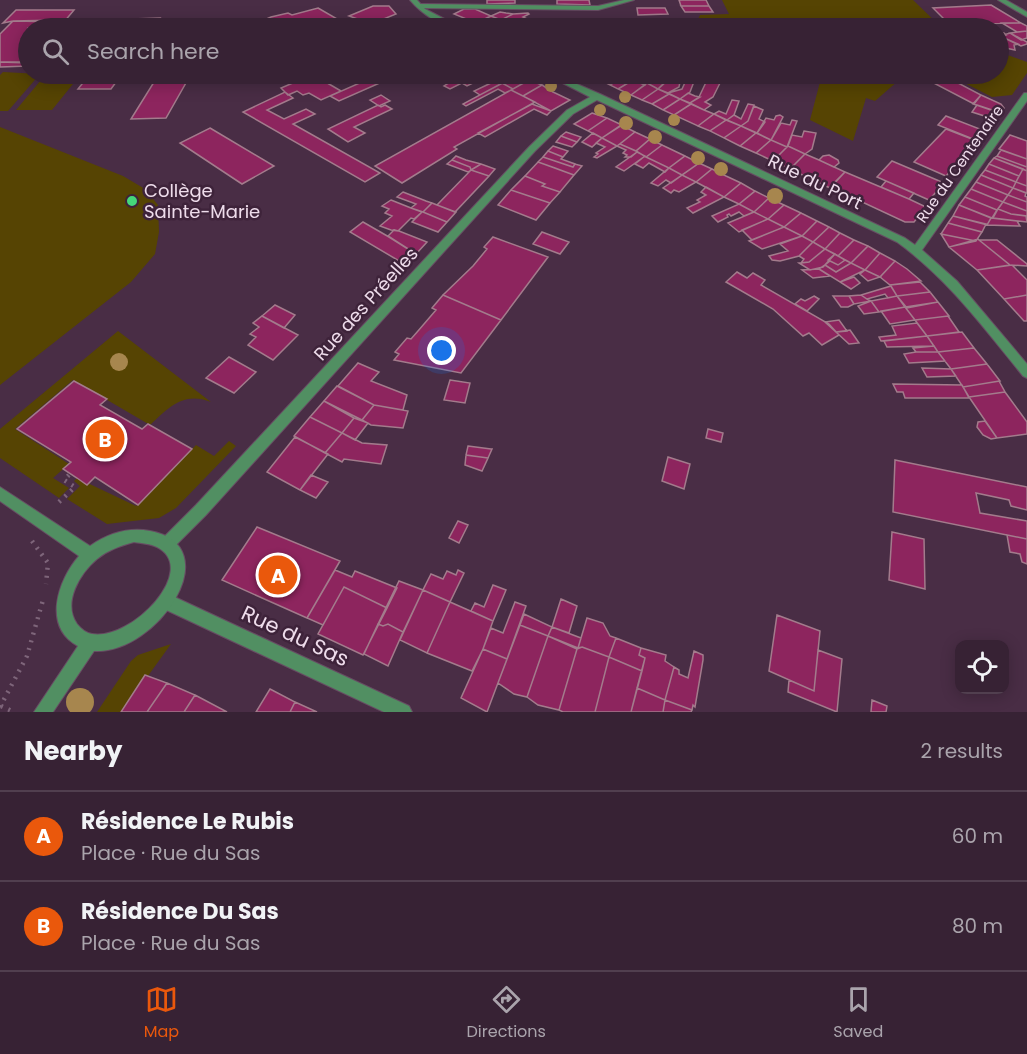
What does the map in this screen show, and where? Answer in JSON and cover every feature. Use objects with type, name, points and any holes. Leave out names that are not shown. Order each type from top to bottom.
[{"type":"street","points":[[416,3],[598,8],[631,0]]},
{"type":"street","points":[[1002,0],[1027,15]]},
{"type":"street","points":[[416,3],[441,18]]},
{"type":"street","name":"Rue du Port","points":[[571,84],[901,240],[917,250],[939,269],[1027,373]]},
{"type":"street","name":"Rue du Centenaire","points":[[917,250],[1027,95]]},
{"type":"street","name":"Rue des Préelles","points":[[167,544],[201,510],[532,149],[570,112],[597,96]]},
{"type":"street","points":[[0,493],[90,555]]},
{"type":"street","points":[[134,535],[151,535],[167,544],[174,551],[178,565],[177,581],[168,602],[156,616],[122,639],[90,643],[68,629],[63,609],[67,586],[90,555],[116,539],[134,535]]},
{"type":"street","name":"Rue du Sas","points":[[168,602],[404,712]]},
{"type":"street","points":[[43,712],[90,643]]},
{"type":"path","points":[[59,502],[75,487],[64,480],[70,474]]},
{"type":"path","points":[[14,712],[0,706],[14,687],[31,649],[49,574],[48,563],[30,538]]},
{"type":"shaded area","points":[[722,0],[913,0],[932,18],[699,18],[700,15],[729,14]]},
{"type":"shaded area","points":[[1009,56],[1027,62],[1027,73],[1012,95],[992,97],[967,84],[1009,84]]},
{"type":"shaded area","points":[[3,72],[18,73],[18,84],[31,84],[8,111],[0,111],[0,75]]},
{"type":"shaded area","points":[[38,84],[73,84],[52,110],[16,110]]},
{"type":"shaded area","points":[[819,84],[895,84],[875,101],[866,98],[853,141],[810,120]]},
{"type":"shaded area","points":[[0,127],[123,176],[145,189],[158,205],[159,232],[155,254],[131,282],[0,385]]},
{"type":"shaded area","points":[[118,331],[211,402],[193,398],[185,400],[164,412],[150,425],[73,380],[15,429],[69,464],[53,478],[69,488],[59,498],[0,458],[0,429]]},
{"type":"shaded area","points":[[229,441],[236,446],[176,508],[159,518],[107,524],[67,499],[80,486],[74,481],[77,478],[136,506],[196,445],[214,456]]},
{"type":"shaded area","points":[[171,644],[122,712],[97,712],[131,661],[138,655]]},
{"type":"building","points":[[487,0],[515,0],[515,3],[487,4]]},
{"type":"building","points":[[557,0],[589,0],[590,5],[557,4]]},
{"type":"building","points":[[679,0],[706,0],[709,6],[681,6]]},
{"type":"building","points":[[991,5],[1021,23],[1009,23],[1009,18],[943,18],[933,8]]},
{"type":"building","points":[[373,6],[389,6],[396,14],[386,18],[349,16]]},
{"type":"building","points":[[681,6],[709,6],[713,12],[685,12]]},
{"type":"building","points":[[318,8],[336,18],[269,18],[288,13],[292,15]]},
{"type":"building","points":[[637,8],[665,8],[668,14],[638,15]]},
{"type":"building","points":[[464,9],[475,9],[491,16],[464,18],[454,14]]},
{"type":"building","points":[[16,10],[74,10],[67,18],[18,18],[18,21],[3,23]]},
{"type":"building","points":[[500,12],[513,14],[505,18],[491,16]]},
{"type":"building","points":[[513,14],[529,14],[523,17],[525,18],[505,18]]},
{"type":"building","points":[[13,21],[18,21],[18,62],[0,62],[0,34]]},
{"type":"building","points":[[1009,23],[1021,23],[1027,26],[1027,31],[1017,32],[1009,27]]},
{"type":"building","points":[[1027,31],[1027,38],[1021,40],[1010,33]]},
{"type":"building","points":[[1009,33],[1027,44],[1021,46],[1009,40]]},
{"type":"building","points":[[1009,40],[1018,44],[1014,45],[1015,50],[1009,49]]},
{"type":"building","points":[[0,62],[18,63],[18,66],[0,67]]},
{"type":"building","points":[[82,84],[115,84],[111,89],[78,89]]},
{"type":"building","points":[[153,84],[185,84],[166,118],[131,119]]},
{"type":"building","points":[[290,84],[329,84],[341,91],[321,100],[309,93],[303,95],[297,91],[288,95],[281,88]]},
{"type":"building","points":[[357,84],[377,84],[339,101],[330,96]]},
{"type":"building","points":[[447,84],[460,84],[450,89],[444,86]]},
{"type":"building","points":[[489,84],[501,84],[480,95],[474,91]]},
{"type":"building","points":[[500,84],[513,89],[505,93],[498,89],[466,106],[463,104]]},
{"type":"building","points":[[504,84],[522,84],[513,89]]},
{"type":"building","points":[[522,84],[542,85],[523,96],[511,90]]},
{"type":"building","points":[[612,84],[626,84],[618,89],[610,85]]},
{"type":"building","points":[[626,84],[645,85],[631,95],[618,89]]},
{"type":"building","points":[[646,84],[658,89],[642,100],[631,95]]},
{"type":"building","points":[[649,84],[664,84],[658,89]]},
{"type":"building","points":[[663,84],[680,84],[679,87],[668,93],[658,89]]},
{"type":"building","points":[[684,84],[693,84],[690,92],[680,99],[668,93],[682,89]]},
{"type":"building","points":[[705,84],[720,84],[713,97],[705,102],[711,105],[704,110],[690,103],[699,97]]},
{"type":"building","points":[[936,84],[960,84],[981,95],[974,104]]},
{"type":"building","points":[[542,85],[570,100],[551,111],[523,96]]},
{"type":"building","points":[[658,89],[669,94],[652,104],[642,100]]},
{"type":"building","points":[[511,90],[535,102],[454,147],[457,149],[402,183],[375,166]]},
{"type":"building","points":[[285,92],[293,98],[267,110],[284,119],[306,109],[315,114],[293,124],[380,173],[365,182],[243,112]]},
{"type":"building","points":[[688,93],[700,97],[690,103],[680,99]]},
{"type":"building","points":[[669,94],[680,99],[663,110],[652,104]]},
{"type":"building","points":[[381,95],[390,101],[379,106],[370,100]]},
{"type":"building","points":[[981,95],[1001,104],[1004,108],[1000,113],[973,104]]},
{"type":"building","points":[[680,99],[691,104],[674,115],[663,110]]},
{"type":"building","points":[[732,100],[739,101],[734,115],[727,120],[714,114],[719,111],[726,114]]},
{"type":"building","points":[[532,104],[551,111],[547,115],[534,109],[485,137],[478,133]]},
{"type":"building","points":[[691,104],[714,114],[698,126],[674,115]]},
{"type":"building","points":[[748,104],[754,105],[748,121],[741,126],[727,120],[734,115],[741,119]]},
{"type":"building","points":[[378,105],[381,107],[385,105],[392,109],[354,127],[365,133],[348,142],[328,129]]},
{"type":"building","points":[[977,105],[998,112],[994,119],[972,112]]},
{"type":"building","points":[[754,106],[763,110],[759,119],[765,122],[757,133],[741,126],[748,121]]},
{"type":"building","points":[[592,113],[607,118],[588,131],[574,124]]},
{"type":"building","points":[[714,114],[726,120],[710,131],[698,126]]},
{"type":"building","points":[[780,115],[783,117],[771,140],[757,133],[766,118],[774,120]]},
{"type":"building","points":[[946,116],[985,131],[978,141],[938,125]]},
{"type":"building","points":[[607,118],[622,125],[602,138],[588,131]]},
{"type":"building","points":[[726,120],[741,126],[724,138],[710,131]]},
{"type":"building","points":[[792,120],[797,121],[787,147],[771,140],[781,123],[790,125]]},
{"type":"building","points":[[621,125],[635,132],[617,146],[602,138]]},
{"type":"building","points":[[741,126],[756,133],[740,146],[724,138]]},
{"type":"building","points":[[210,128],[274,166],[242,184],[180,143]]},
{"type":"building","points":[[946,129],[977,141],[946,176],[914,162]]},
{"type":"building","points":[[804,131],[816,133],[812,149],[805,154],[788,146],[792,135],[802,137]]},
{"type":"building","points":[[566,132],[581,137],[577,142],[561,136]]},
{"type":"building","points":[[635,132],[650,139],[636,151],[620,144]]},
{"type":"building","points":[[593,133],[602,138],[592,147],[582,142]]},
{"type":"building","points":[[756,133],[771,140],[756,153],[740,146]]},
{"type":"building","points":[[1010,135],[1027,141],[1027,159],[999,149]]},
{"type":"building","points":[[561,136],[577,142],[572,147],[556,142]]},
{"type":"building","points":[[602,138],[617,146],[597,158],[594,157],[605,147],[596,143]]},
{"type":"building","points":[[650,139],[662,145],[646,157],[636,151]]},
{"type":"building","points":[[771,140],[787,147],[773,161],[756,153]]},
{"type":"building","points":[[620,144],[637,152],[631,157],[625,157],[627,155],[623,153],[626,150],[617,146]]},
{"type":"building","points":[[662,145],[685,156],[669,168],[646,157]]},
{"type":"building","points":[[553,146],[568,151],[563,157],[548,151]]},
{"type":"building","points":[[788,146],[805,154],[790,169],[773,161]]},
{"type":"building","points":[[1001,150],[1027,159],[1027,167],[997,156]]},
{"type":"building","points":[[548,151],[575,164],[573,167],[543,157]]},
{"type":"building","points":[[637,152],[645,156],[624,171],[616,167]]},
{"type":"building","points":[[805,154],[845,172],[830,188],[790,169]]},
{"type":"building","points":[[829,155],[838,160],[839,163],[834,167],[819,160]]},
{"type":"building","points":[[456,156],[481,164],[471,170],[470,167],[452,160]]},
{"type":"building","points":[[645,156],[669,168],[665,172],[649,163],[643,168],[635,164]]},
{"type":"building","points":[[685,156],[699,163],[682,175],[669,168]]},
{"type":"building","points":[[997,156],[1027,167],[1027,171],[994,158]]},
{"type":"building","points":[[543,157],[573,167],[575,164],[582,166],[574,175],[538,162]]},
{"type":"building","points":[[994,158],[1023,169],[1019,176],[989,164]]},
{"type":"building","points":[[452,160],[470,167],[471,170],[468,172],[447,164]]},
{"type":"building","points":[[892,161],[944,183],[929,200],[877,177]]},
{"type":"building","points":[[538,162],[574,175],[560,192],[542,186],[545,184],[525,176]]},
{"type":"building","points":[[699,163],[712,169],[696,182],[682,175]]},
{"type":"building","points":[[481,164],[495,169],[489,176],[471,170]]},
{"type":"building","points":[[989,164],[1019,176],[1016,182],[985,170]]},
{"type":"building","points":[[669,168],[682,175],[671,183],[666,180],[658,186],[651,183]]},
{"type":"building","points":[[712,169],[741,183],[724,197],[696,182]]},
{"type":"building","points":[[1023,169],[1027,171],[1027,186],[1016,182]]},
{"type":"building","points":[[471,170],[489,176],[455,212],[437,205]]},
{"type":"building","points":[[985,170],[1016,182],[1013,188],[981,175]]},
{"type":"building","points":[[845,172],[926,207],[914,222],[905,222],[830,187]]},
{"type":"building","points":[[682,175],[696,182],[679,192],[674,190],[671,193],[663,188]]},
{"type":"building","points":[[981,175],[1013,188],[1008,195],[976,182]]},
{"type":"building","points":[[525,176],[545,184],[542,186],[560,192],[550,203],[511,190]]},
{"type":"building","points":[[886,181],[914,193],[909,199],[881,187]]},
{"type":"building","points":[[976,182],[1008,195],[1003,202],[971,189]]},
{"type":"building","points":[[1016,182],[1027,186],[1027,193],[1013,188]]},
{"type":"building","points":[[741,183],[755,191],[739,204],[724,197]]},
{"type":"building","points":[[706,187],[724,197],[693,213],[687,208],[700,202],[697,200],[706,195],[701,192]]},
{"type":"building","points":[[1013,188],[1026,193],[1027,202],[1008,195]]},
{"type":"building","points":[[971,189],[1003,202],[997,210],[965,197]]},
{"type":"building","points":[[511,190],[550,203],[536,220],[498,205]]},
{"type":"building","points":[[755,191],[769,198],[754,212],[739,204]]},
{"type":"building","points":[[403,192],[432,203],[423,212],[411,208],[416,204],[397,197]]},
{"type":"building","points":[[1008,195],[1027,202],[1027,211],[1003,202]]},
{"type":"building","points":[[965,197],[997,210],[992,218],[959,205]]},
{"type":"building","points":[[769,198],[784,205],[768,219],[754,212]]},
{"type":"building","points":[[391,200],[422,212],[414,219],[411,218],[398,231],[380,226],[392,216],[385,213],[389,209],[382,206]]},
{"type":"building","points":[[1003,202],[1027,211],[1027,216],[1011,214],[998,209]]},
{"type":"building","points":[[432,203],[456,212],[447,222],[423,212]]},
{"type":"building","points":[[739,204],[754,212],[744,216],[739,212],[731,216],[729,214],[728,217],[718,222],[712,216]]},
{"type":"building","points":[[784,205],[801,213],[784,227],[768,219]]},
{"type":"building","points":[[959,205],[991,218],[987,225],[953,216]]},
{"type":"building","points":[[998,209],[1026,216],[1027,222],[993,218]]},
{"type":"building","points":[[422,212],[447,222],[438,232],[412,222]]},
{"type":"building","points":[[754,212],[768,219],[739,232],[728,223]]},
{"type":"building","points":[[801,213],[817,221],[802,236],[784,227]]},
{"type":"building","points":[[953,216],[986,224],[982,232],[948,223]]},
{"type":"building","points":[[991,218],[1017,221],[1020,226],[987,225]]},
{"type":"building","points":[[768,219],[784,227],[752,240],[742,230]]},
{"type":"building","points":[[817,221],[829,227],[813,242],[802,236]]},
{"type":"building","points":[[363,222],[416,254],[406,265],[350,232]]},
{"type":"building","points":[[948,223],[982,232],[976,241],[941,234]]},
{"type":"building","points":[[784,227],[802,236],[762,249],[749,241]]},
{"type":"building","points":[[829,227],[840,233],[825,249],[813,242]]},
{"type":"building","points":[[394,230],[427,242],[416,254],[388,236]]},
{"type":"building","points":[[542,232],[569,242],[560,254],[533,244]]},
{"type":"building","points":[[840,233],[854,240],[838,256],[825,249]]},
{"type":"building","points":[[941,234],[976,241],[949,247]]},
{"type":"building","points":[[802,236],[813,242],[799,256],[780,261],[772,260],[769,256],[788,251],[780,244]]},
{"type":"building","points":[[493,237],[548,257],[501,320],[443,295],[473,266],[487,249],[484,247]]},
{"type":"building","points":[[978,239],[1010,265],[977,270],[949,247]]},
{"type":"building","points":[[854,240],[868,246],[851,263],[838,256]]},
{"type":"building","points":[[979,240],[997,240],[1027,266],[1010,265]]},
{"type":"building","points":[[813,242],[825,249],[809,262],[801,263],[804,259],[799,256]]},
{"type":"building","points":[[868,246],[880,253],[865,270],[851,263]]},
{"type":"building","points":[[825,249],[835,254],[823,267],[810,270],[799,263],[809,262]]},
{"type":"building","points":[[880,253],[895,261],[880,277],[865,270]]},
{"type":"building","points":[[835,254],[845,260],[838,265],[828,260]]},
{"type":"building","points":[[845,260],[851,263],[836,272],[825,265],[830,261],[838,265]]},
{"type":"building","points":[[895,261],[921,281],[890,285],[880,277]]},
{"type":"building","points":[[851,263],[865,270],[840,282],[819,269],[825,265],[836,272]]},
{"type":"building","points":[[1012,265],[1027,280],[1027,295],[1004,299],[977,270]]},
{"type":"building","points":[[819,269],[830,276],[813,278],[802,270]]},
{"type":"building","points":[[865,270],[880,277],[868,281],[860,274]]},
{"type":"building","points":[[737,272],[747,278],[753,273],[765,280],[761,285],[829,324],[839,335],[822,345],[809,333],[803,336],[773,309],[726,282]]},
{"type":"building","points":[[854,277],[860,283],[851,289],[840,282]]},
{"type":"building","points":[[920,282],[930,292],[897,296],[890,285]]},
{"type":"building","points":[[891,286],[897,296],[888,298],[885,294],[867,299],[861,295]]},
{"type":"building","points":[[930,292],[938,302],[907,308],[897,296]]},
{"type":"building","points":[[443,295],[501,320],[461,373],[394,360],[399,354],[395,352],[407,338],[411,339],[436,310],[432,308]]},
{"type":"building","points":[[861,295],[871,301],[854,304],[849,296]]},
{"type":"building","points":[[1027,295],[1027,321],[1024,321],[1004,299]]},
{"type":"building","points":[[814,296],[819,299],[807,311],[795,304],[801,299],[805,301]]},
{"type":"building","points":[[833,296],[849,296],[854,304],[841,307]]},
{"type":"building","points":[[897,296],[905,307],[879,312],[871,301]]},
{"type":"building","points":[[871,301],[879,312],[864,314],[858,306]]},
{"type":"building","points":[[938,302],[949,316],[915,320],[905,307]]},
{"type":"building","points":[[275,305],[295,315],[284,328],[262,316]]},
{"type":"building","points":[[905,307],[915,320],[890,324],[881,311]]},
{"type":"building","points":[[262,316],[298,335],[273,360],[248,345],[256,337],[250,334],[259,327],[253,323]]},
{"type":"building","points":[[948,316],[959,332],[927,336],[915,320]]},
{"type":"building","points":[[839,320],[847,331],[836,332],[825,322]]},
{"type":"building","points":[[917,323],[927,336],[881,341],[879,337],[896,335],[892,326]]},
{"type":"building","points":[[850,330],[859,343],[849,344],[836,332]]},
{"type":"building","points":[[962,332],[974,348],[938,352],[927,336]]},
{"type":"building","points":[[927,336],[934,346],[887,347],[884,341]]},
{"type":"building","points":[[934,346],[938,352],[916,352],[913,348]]},
{"type":"building","points":[[974,348],[987,364],[951,369],[938,352]]},
{"type":"building","points":[[938,352],[945,361],[909,363],[904,354]]},
{"type":"building","points":[[229,357],[256,372],[234,393],[206,378]]},
{"type":"building","points":[[358,363],[379,372],[371,381],[407,395],[403,410],[374,405],[338,386]]},
{"type":"building","points":[[987,364],[1000,381],[963,387],[951,369]]},
{"type":"building","points":[[922,368],[951,369],[956,376],[927,377]]},
{"type":"building","points":[[450,380],[470,383],[465,403],[444,400]]},
{"type":"building","points":[[74,381],[107,399],[100,405],[142,429],[148,424],[192,449],[138,505],[95,477],[87,485],[63,469],[71,462],[17,429]]},
{"type":"building","points":[[999,381],[1005,392],[969,397],[963,387]]},
{"type":"building","points":[[893,384],[962,385],[969,398],[905,398],[903,392],[897,392]]},
{"type":"building","points":[[337,386],[374,405],[362,420],[324,401]]},
{"type":"building","points":[[1005,392],[1027,422],[1027,434],[997,438],[969,397]]},
{"type":"building","points":[[324,401],[354,418],[342,433],[310,417]]},
{"type":"building","points":[[374,405],[408,411],[403,428],[371,425],[362,420]]},
{"type":"building","points":[[310,417],[342,433],[325,453],[294,436]]},
{"type":"building","points":[[354,418],[368,423],[355,440],[342,433]]},
{"type":"building","points":[[985,421],[997,438],[991,439],[983,435],[977,427],[978,422]]},
{"type":"building","points":[[708,429],[723,433],[721,442],[706,438]]},
{"type":"building","points":[[342,433],[362,443],[387,445],[381,464],[344,459],[342,462],[325,453]]},
{"type":"building","points":[[295,437],[328,454],[300,490],[267,472]]},
{"type":"building","points":[[468,446],[492,449],[488,458],[466,455]]},
{"type":"building","points":[[466,455],[488,458],[482,471],[465,465]]},
{"type":"building","points":[[668,457],[690,464],[684,489],[662,481]]},
{"type":"building","points":[[895,460],[1027,487],[1027,510],[1011,506],[1009,500],[976,493],[980,513],[1027,521],[1027,539],[893,512]]},
{"type":"building","points":[[311,475],[328,482],[316,498],[300,490]]},
{"type":"building","points":[[458,521],[468,525],[459,543],[449,538]]},
{"type":"building","points":[[257,527],[340,561],[307,618],[222,580]]},
{"type":"building","points":[[892,532],[924,539],[925,589],[889,580]]},
{"type":"building","points":[[1007,535],[1027,539],[1027,564],[1022,562],[1020,554],[1010,552]]},
{"type":"building","points":[[335,570],[352,577],[355,571],[397,588],[387,608],[344,587],[323,625],[307,618]]},
{"type":"building","points":[[458,570],[464,573],[450,602],[423,590],[431,574],[443,579],[447,571],[456,575]]},
{"type":"building","points":[[399,581],[423,590],[403,632],[388,624],[383,626],[378,624]]},
{"type":"building","points":[[493,585],[506,590],[493,621],[471,611],[475,603],[484,607]]},
{"type":"building","points":[[344,587],[387,608],[363,655],[318,634]]},
{"type":"building","points":[[423,590],[450,602],[427,653],[400,640]]},
{"type":"building","points":[[561,599],[577,606],[569,633],[552,627]]},
{"type":"building","points":[[450,602],[493,621],[472,671],[427,653]]},
{"type":"building","points":[[515,602],[526,606],[507,659],[483,649],[491,628],[503,633]]},
{"type":"building","points":[[524,614],[552,627],[548,636],[520,625]]},
{"type":"building","points":[[777,615],[820,631],[814,691],[769,671]]},
{"type":"building","points":[[587,618],[603,623],[610,636],[616,638],[609,657],[582,647],[578,648]]},
{"type":"building","points":[[378,624],[383,626],[388,624],[403,632],[388,666],[364,654]]},
{"type":"building","points":[[520,625],[548,636],[527,697],[514,694],[498,683]]},
{"type":"building","points":[[552,627],[581,638],[578,648],[548,636]]},
{"type":"building","points":[[548,636],[577,649],[559,710],[538,705],[527,697]]},
{"type":"building","points":[[616,638],[641,648],[639,655],[645,658],[642,671],[609,657]]},
{"type":"building","points":[[582,647],[609,657],[595,712],[563,712],[559,710],[577,649]]},
{"type":"building","points":[[641,648],[666,655],[665,661],[674,667],[665,700],[637,688],[645,658],[639,655]]},
{"type":"building","points":[[483,649],[507,659],[487,712],[461,698]]},
{"type":"building","points":[[818,650],[842,659],[837,712],[788,692],[789,680],[814,691]]},
{"type":"building","points":[[694,651],[703,655],[703,660],[695,707],[693,705],[692,710],[665,700],[674,667],[679,670],[679,674],[688,678]]},
{"type":"building","points":[[609,657],[642,671],[631,712],[595,712]]},
{"type":"building","points":[[145,675],[167,683],[147,712],[121,712]]},
{"type":"building","points":[[167,683],[195,695],[184,712],[147,712]]},
{"type":"building","points":[[637,688],[665,700],[663,712],[631,712]]},
{"type":"building","points":[[270,689],[295,702],[290,712],[256,712]]},
{"type":"building","points":[[195,695],[227,712],[184,712]]},
{"type":"building","points":[[665,700],[692,710],[691,712],[663,712]]},
{"type":"building","points":[[872,700],[887,706],[886,712],[871,712]]},
{"type":"building","points":[[295,702],[317,712],[290,712]]},
{"type":"place","name":"Collège Sainte-Marie","points":[[132,201]]},
{"type":"place","name":"Résidence Du Sas","points":[[105,439]]},
{"type":"place","name":"Résidence Le Rubis","points":[[278,575]]}]
